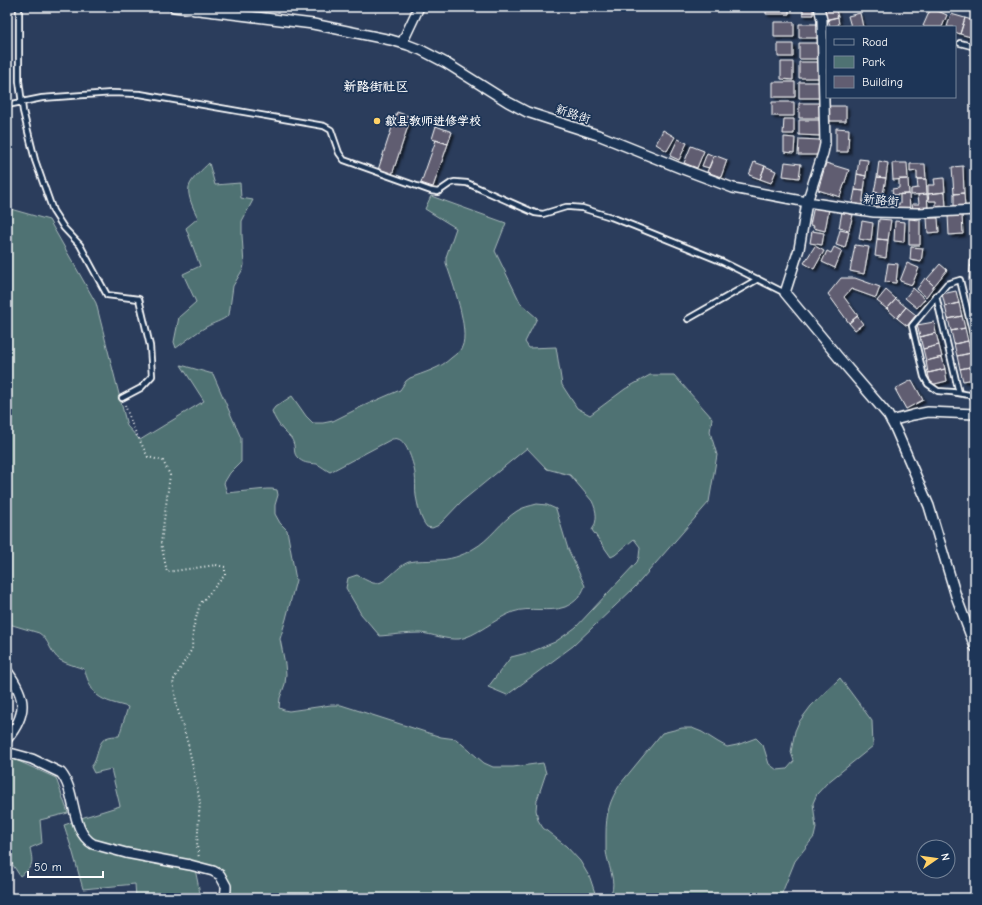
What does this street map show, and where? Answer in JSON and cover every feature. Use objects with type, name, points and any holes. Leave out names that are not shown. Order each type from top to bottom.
[{"type":"street","name":"新路街","points":[[174,7],[195,8],[313,24],[391,40],[434,56],[508,102],[527,112],[598,135],[733,188],[807,202],[874,212],[918,213],[975,210]]},
{"type":"street","points":[[402,44],[419,7]]},
{"type":"street","points":[[819,7],[822,20],[825,144],[807,202],[799,248],[784,293],[888,415],[929,506],[956,596],[975,647]]},
{"type":"street","points":[[890,421],[913,414],[928,412],[975,414]]},
{"type":"street","points":[[7,671],[19,692],[22,703],[20,717],[7,739]]},
{"type":"street","points":[[7,751],[32,759],[61,773],[68,787],[80,830],[90,842],[126,853],[190,865],[213,871],[220,875],[224,882],[226,889],[225,898]]},
{"type":"lane","points":[[19,7],[19,81],[22,111],[35,160],[53,211],[64,228],[80,245],[107,295],[139,299],[150,346],[152,376],[141,388],[122,398]]},
{"type":"lane","points":[[960,43],[975,47]]},
{"type":"lane","points":[[7,105],[42,98],[112,93],[140,94],[324,126],[331,130],[344,160],[431,191],[438,192],[451,183],[467,183],[535,213],[543,214],[566,207],[582,208],[611,217],[723,262],[784,293]]},
{"type":"lane","points":[[688,319],[758,279]]},
{"type":"lane","points":[[975,343],[960,280],[947,284],[912,326],[924,377],[928,384],[938,391],[975,396]]},
{"type":"lane","points":[[936,296],[959,393]]},
{"type":"path","points":[[122,398],[133,427],[148,456],[163,461],[170,475],[161,543],[167,572],[216,565],[225,567],[225,575],[200,604],[193,630],[192,649],[173,681],[177,707],[188,744],[200,802],[197,846],[202,868]]},
{"type":"green space","points":[[209,163],[215,185],[240,183],[241,198],[253,200],[242,221],[244,265],[233,286],[229,315],[202,329],[176,348],[174,342],[179,317],[196,302],[183,274],[200,266],[186,228],[198,218],[190,199],[189,187],[195,177]]},
{"type":"green space","points":[[431,196],[506,223],[495,251],[521,304],[537,318],[525,342],[529,348],[556,347],[562,385],[577,408],[590,415],[625,389],[650,375],[674,375],[712,418],[710,432],[717,455],[709,502],[635,587],[573,646],[507,695],[488,687],[511,657],[531,652],[555,642],[576,627],[637,562],[640,547],[634,539],[611,557],[592,530],[596,516],[592,501],[570,475],[547,469],[527,448],[461,502],[441,523],[432,528],[427,527],[421,516],[416,496],[415,474],[412,459],[401,441],[392,439],[330,472],[317,464],[305,463],[297,457],[292,440],[278,424],[272,411],[275,407],[292,396],[306,416],[313,423],[333,421],[400,390],[410,378],[442,365],[462,347],[464,329],[462,318],[456,293],[446,263],[446,257],[456,228],[425,209]]},
{"type":"green space","points":[[7,208],[49,220],[96,303],[127,426],[140,440],[204,401],[181,365],[213,374],[241,438],[241,462],[230,473],[224,483],[227,493],[267,489],[277,490],[278,495],[275,505],[275,514],[280,523],[287,530],[296,580],[280,639],[286,674],[279,708],[289,711],[341,705],[441,737],[456,739],[484,763],[493,767],[513,767],[543,763],[546,773],[537,800],[536,810],[538,820],[543,828],[566,846],[580,861],[590,878],[596,896],[601,898],[229,898],[230,895],[227,880],[180,859],[101,843],[88,836],[82,827],[81,818],[120,806],[111,769],[94,773],[91,767],[94,764],[99,747],[103,740],[109,737],[119,736],[128,707],[108,701],[97,695],[91,686],[84,669],[60,660],[39,633],[9,624],[7,625]]},
{"type":"green space","points":[[537,504],[547,505],[556,509],[568,549],[585,586],[578,598],[565,607],[559,609],[519,610],[500,618],[472,635],[459,639],[449,639],[420,633],[380,636],[361,614],[346,588],[348,578],[357,575],[373,583],[378,583],[387,579],[400,567],[409,562],[446,559],[464,554],[485,541],[511,515],[524,508]]},
{"type":"green space","points":[[840,678],[872,721],[873,746],[827,783],[817,794],[813,803],[816,828],[814,837],[795,861],[780,898],[607,898],[613,889],[606,851],[606,827],[611,802],[621,783],[662,733],[682,728],[692,728],[702,732],[727,747],[756,738],[763,745],[769,764],[777,770],[787,769],[794,761],[791,752],[795,731],[799,722],[811,706]]},
{"type":"green space","points":[[7,756],[56,778],[68,813],[40,820],[42,843],[30,848],[32,861],[30,867],[20,876],[7,856],[7,824],[10,810],[7,807]]},
{"type":"green space","points":[[73,822],[84,843],[96,850],[195,869],[201,898],[136,898],[135,884],[83,889],[64,825]]},
{"type":"building","points":[[766,7],[789,7],[789,14],[766,14]]},
{"type":"building","points":[[803,7],[813,7],[813,15],[803,15]]},
{"type":"building","points":[[823,7],[835,7],[838,17],[826,20]]},
{"type":"building","points":[[931,8],[947,15],[942,26],[923,26]]},
{"type":"building","points":[[860,13],[863,26],[851,26],[848,16]]},
{"type":"building","points":[[951,14],[965,18],[960,34],[956,32],[956,26],[947,26]]},
{"type":"building","points":[[838,17],[839,25],[830,26],[828,19]]},
{"type":"building","points":[[965,18],[975,21],[974,38],[960,34]]},
{"type":"building","points":[[774,22],[794,22],[794,37],[774,37]]},
{"type":"building","points":[[799,24],[821,24],[821,38],[799,38]]},
{"type":"building","points":[[799,43],[821,43],[821,59],[799,59]]},
{"type":"building","points":[[778,44],[793,44],[793,57],[778,57]]},
{"type":"building","points":[[781,62],[793,62],[793,80],[781,79]]},
{"type":"building","points":[[799,62],[821,62],[821,78],[799,78]]},
{"type":"building","points":[[773,82],[795,82],[795,97],[773,97]]},
{"type":"building","points":[[799,82],[821,82],[821,98],[799,98]]},
{"type":"building","points":[[772,102],[794,102],[794,116],[772,116]]},
{"type":"building","points":[[799,103],[821,103],[821,118],[799,118]]},
{"type":"building","points":[[827,106],[846,106],[846,121],[827,121]]},
{"type":"building","points":[[397,112],[411,117],[392,175],[378,170]]},
{"type":"building","points":[[784,119],[794,119],[794,134],[783,134]]},
{"type":"building","points":[[799,120],[820,120],[821,136],[799,135]]},
{"type":"building","points":[[436,126],[452,132],[448,144],[432,139]]},
{"type":"building","points":[[836,128],[849,129],[848,152],[836,152]]},
{"type":"building","points":[[663,130],[675,137],[667,151],[656,144]]},
{"type":"building","points":[[784,137],[795,138],[794,153],[784,152]]},
{"type":"building","points":[[678,139],[687,143],[679,160],[670,156]]},
{"type":"building","points":[[799,139],[820,140],[820,155],[798,155]]},
{"type":"building","points":[[436,140],[448,144],[433,187],[421,183]]},
{"type":"building","points":[[691,146],[704,151],[697,168],[684,163]]},
{"type":"building","points":[[707,153],[714,156],[709,168],[702,166]]},
{"type":"building","points":[[714,155],[727,160],[721,177],[707,172]]},
{"type":"building","points":[[859,159],[868,160],[866,176],[857,174]]},
{"type":"building","points":[[879,161],[888,163],[886,178],[877,177]]},
{"type":"building","points":[[754,162],[765,166],[760,179],[749,175]]},
{"type":"building","points":[[785,162],[801,164],[799,178],[783,176]]},
{"type":"building","points":[[971,162],[975,162],[975,177],[972,177]]},
{"type":"building","points":[[826,163],[849,170],[840,197],[818,190]]},
{"type":"building","points":[[892,163],[907,163],[908,179],[893,180]]},
{"type":"building","points":[[910,164],[925,164],[926,179],[917,179],[917,171],[910,172]]},
{"type":"building","points":[[765,166],[776,171],[771,183],[760,179]]},
{"type":"building","points":[[963,166],[964,193],[954,194],[952,167]]},
{"type":"building","points":[[857,174],[866,176],[864,191],[855,190]]},
{"type":"building","points":[[877,177],[886,178],[883,194],[874,192]]},
{"type":"building","points":[[972,177],[975,177],[975,192],[973,192]]},
{"type":"building","points":[[944,178],[945,192],[928,194],[928,185],[935,185],[934,179]]},
{"type":"building","points":[[899,179],[908,179],[909,194],[893,195],[892,189],[899,188]]},
{"type":"building","points":[[917,179],[926,179],[927,194],[911,195],[911,189],[918,188]]},
{"type":"building","points":[[855,190],[864,191],[862,207],[852,205]]},
{"type":"building","points":[[874,192],[883,194],[881,209],[872,208]]},
{"type":"building","points":[[945,192],[946,207],[936,208],[936,201],[929,201],[928,194]]},
{"type":"building","points":[[973,192],[975,192],[975,207],[973,207]]},
{"type":"building","points":[[964,193],[965,207],[954,208],[954,194]]},
{"type":"building","points":[[900,194],[909,194],[910,209],[894,210],[894,204],[900,204]]},
{"type":"building","points":[[927,194],[928,209],[913,210],[912,204],[919,204],[918,195]]},
{"type":"building","points":[[814,206],[829,209],[825,231],[813,228],[814,226],[810,225]]},
{"type":"building","points":[[842,212],[853,215],[849,230],[839,228]]},
{"type":"building","points":[[948,215],[962,215],[963,234],[949,235]]},
{"type":"building","points":[[927,218],[938,218],[939,232],[928,233]]},
{"type":"building","points":[[879,219],[891,220],[888,240],[877,239]]},
{"type":"building","points":[[909,219],[920,220],[920,245],[909,245]]},
{"type":"building","points":[[862,221],[873,223],[871,241],[859,239]]},
{"type":"building","points":[[895,221],[905,222],[904,242],[894,241]]},
{"type":"building","points":[[840,230],[849,232],[845,248],[836,245]]},
{"type":"building","points":[[812,231],[824,233],[822,245],[810,243]]},
{"type":"building","points":[[877,239],[888,240],[886,258],[875,256]]},
{"type":"building","points":[[855,245],[869,247],[864,274],[850,271]]},
{"type":"building","points":[[815,246],[824,251],[814,269],[804,263]]},
{"type":"building","points":[[834,247],[842,251],[835,268],[822,262],[827,251],[831,253]]},
{"type":"building","points":[[911,247],[923,248],[921,262],[910,260]]},
{"type":"building","points":[[971,254],[975,254],[975,266],[970,266]]},
{"type":"building","points":[[888,263],[898,264],[896,283],[885,282]]},
{"type":"building","points":[[907,263],[919,268],[912,285],[900,281]]},
{"type":"building","points":[[940,264],[947,270],[934,286],[927,279]]},
{"type":"building","points":[[970,266],[975,266],[975,278],[969,278]]},
{"type":"building","points":[[841,278],[855,278],[880,287],[876,298],[851,289],[844,297],[858,316],[849,323],[828,294]]},
{"type":"building","points":[[925,278],[934,286],[926,297],[917,289]]},
{"type":"building","points":[[969,278],[975,278],[975,291],[969,290]]},
{"type":"building","points":[[913,288],[925,299],[917,308],[905,298]]},
{"type":"building","points":[[886,290],[896,299],[887,309],[877,301]]},
{"type":"building","points":[[956,291],[959,303],[945,306],[942,294]]},
{"type":"building","points":[[896,299],[906,307],[897,318],[887,309]]},
{"type":"building","points":[[959,303],[962,316],[948,319],[945,306]]},
{"type":"building","points":[[906,307],[916,315],[907,326],[897,318]]},
{"type":"building","points":[[857,316],[863,324],[855,330],[849,323]]},
{"type":"building","points":[[962,316],[965,328],[951,331],[948,319]]},
{"type":"building","points":[[934,322],[936,333],[920,337],[917,325]]},
{"type":"building","points":[[965,328],[968,341],[954,344],[951,331]]},
{"type":"building","points":[[936,333],[939,345],[923,349],[920,337]]},
{"type":"building","points":[[968,341],[971,353],[957,356],[954,344]]},
{"type":"building","points":[[939,345],[942,357],[926,361],[923,349]]},
{"type":"building","points":[[971,353],[974,366],[960,369],[957,356]]},
{"type":"building","points":[[942,357],[945,369],[928,373],[926,361]]},
{"type":"building","points":[[974,366],[975,379],[963,381],[960,369]]},
{"type":"building","points":[[945,369],[947,381],[931,385],[928,373]]},
{"type":"building","points":[[912,380],[923,400],[906,409],[895,389]]},
{"type":"place","name":"歙县教师进修学校","points":[[377,121]]},
{"type":"district","name":"新路街社区","points":[[376,86]]}]
